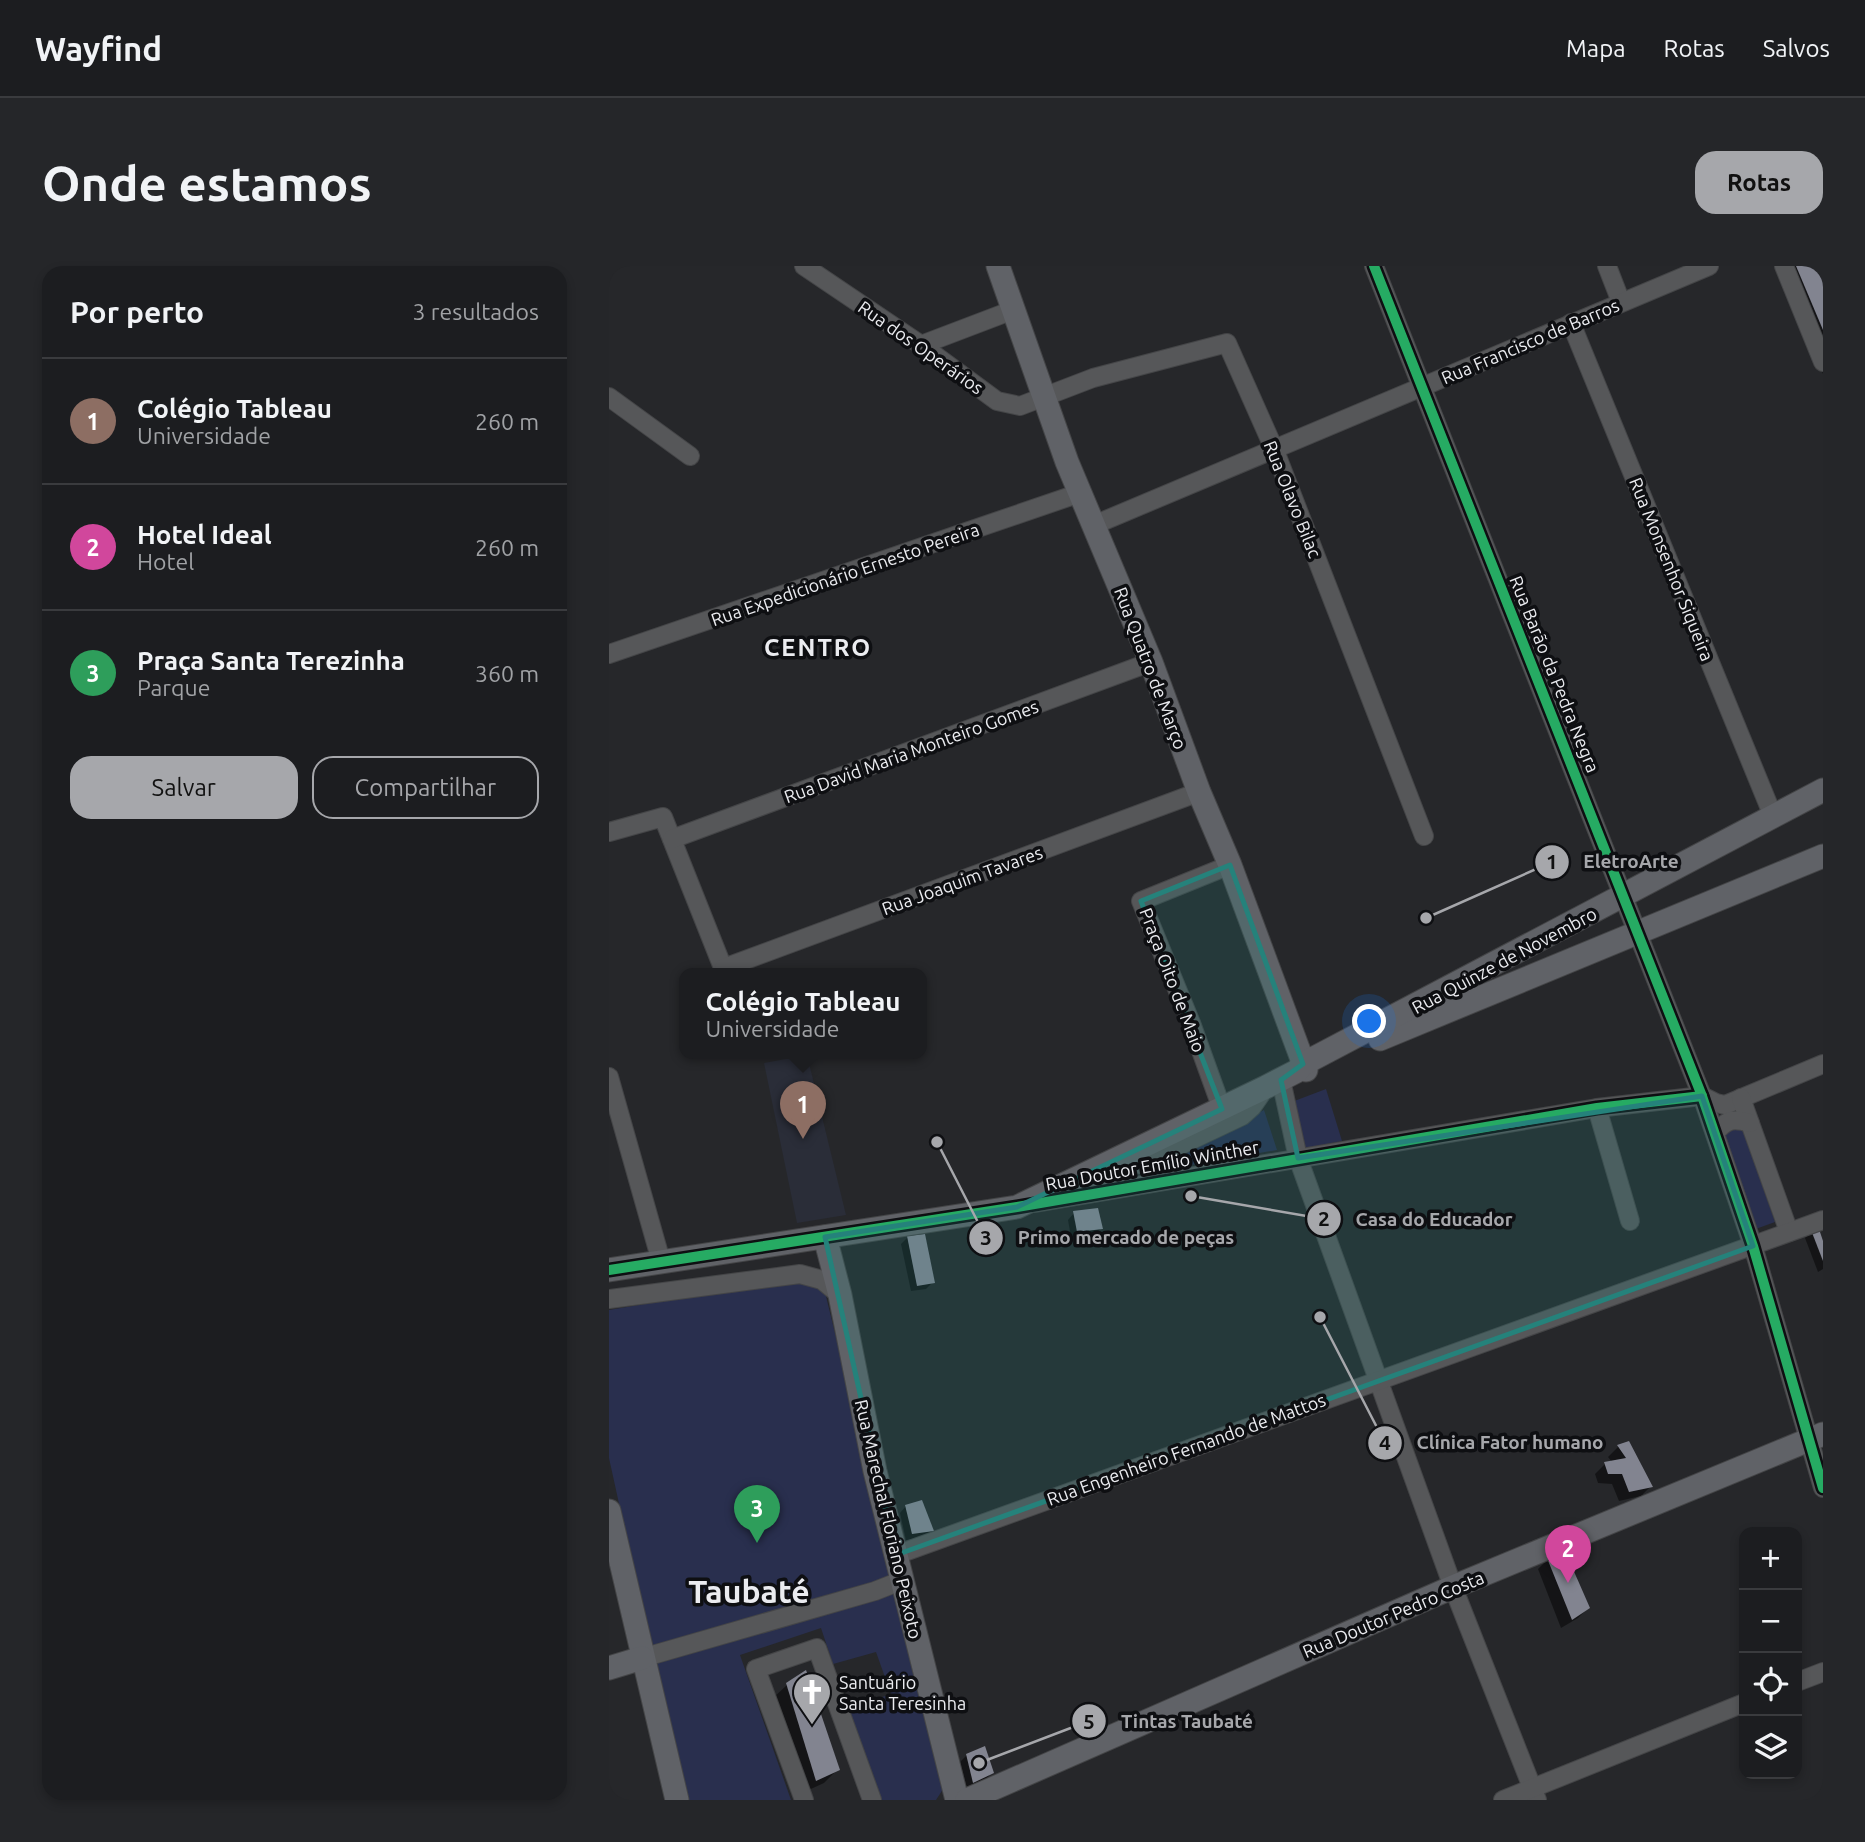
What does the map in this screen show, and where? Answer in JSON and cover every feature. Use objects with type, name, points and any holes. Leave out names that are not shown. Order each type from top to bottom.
[{"type":"main road","name":"Rua Quatro de Março","points":[[998,266],[1080,494],[1151,662],[1199,792],[1230,865],[1290,1075]]},
{"type":"main road","name":"Rua Quinze de Novembro","points":[[1017,1207],[1290,1075],[1823,790]]},
{"type":"main road","points":[[1290,1075],[1823,856]]},
{"type":"main road","points":[[1599,910],[1612,920],[1614,927],[1611,942]]},
{"type":"main road","name":"Rua Doutor Emílio Winther","points":[[609,1270],[1017,1207]]},
{"type":"main road","name":"Rua Marechal Floriano Peixoto","points":[[825,1237],[840,1295],[874,1471],[957,1800]]},
{"type":"main road","name":"Rua Doutor Pedro Costa","points":[[967,1800],[1453,1587],[1816,1437]]},
{"type":"main road","points":[[609,1511],[677,1800]]},
{"type":"main road","points":[[609,1668],[642,1658]]},
{"type":"street","name":"Rua dos Operários","points":[[804,266],[921,345],[996,401],[1020,406],[1044,398]]},
{"type":"street","name":"Rua Barão da Pedra Negra","points":[[1374,266],[1702,1096],[1816,1437],[1823,1488]]},
{"type":"street","points":[[1607,266],[1621,302]]},
{"type":"street","name":"Rua Francisco de Barros","points":[[1094,525],[1709,266]]},
{"type":"street","points":[[1784,266],[1823,362]]},
{"type":"street","points":[[921,345],[1013,310]]},
{"type":"street","name":"Rua Monsenhor Siqueira","points":[[1571,323],[1773,816]]},
{"type":"street","name":"Rua Olavo Bilac","points":[[1044,398],[1093,378],[1227,343],[1275,451],[1424,836]]},
{"type":"street","points":[[609,397],[689,456]]},
{"type":"street","name":"Rua Expedicionário Ernesto Pereira","points":[[609,654],[1080,494]]},
{"type":"street","name":"Rua David Maria Monteiro Gomes","points":[[672,839],[1151,662]]},
{"type":"street","name":"Rua Joaquim Tavares","points":[[730,968],[1199,792]]},
{"type":"street","points":[[609,832],[663,817],[724,968]]},
{"type":"street","name":"Praça Oito de Maio","points":[[1222,1109],[1191,1023],[1141,901],[1230,865]]},
{"type":"street","points":[[1789,1232],[1741,1098],[1823,1064]]},
{"type":"street","points":[[1106,1165],[1141,1164],[1229,1123],[1290,1075]]},
{"type":"street","name":"Rua Quatro de Março","points":[[1290,1075],[1297,1158],[1453,1587],[1535,1794]]},
{"type":"street","points":[[609,1077],[661,1261]]},
{"type":"street","name":"Rua Doutor Emílio Winther","points":[[1017,1207],[1597,1108],[1702,1096],[1725,1105],[1741,1098]]},
{"type":"street","points":[[1597,1108],[1630,1222]]},
{"type":"street","points":[[1715,1133],[1724,1122],[1734,1119],[1750,1124]]},
{"type":"street","name":"Rua Engenheiro Fernando de Mattos","points":[[897,1555],[1377,1379],[1823,1220]]},
{"type":"street","points":[[609,1299],[800,1274],[822,1280],[840,1295]]},
{"type":"street","points":[[642,1658],[875,1591],[903,1580]]},
{"type":"street","points":[[804,1800],[756,1669],[817,1648],[871,1800]]},
{"type":"street","points":[[1802,1680],[1823,1672]]},
{"type":"street","points":[[1506,1799],[1535,1794],[1739,1705]]},
{"type":"highlighted area","points":[[1230,865],[1303,1064],[1281,1080],[1298,1158],[1702,1096],[1753,1246],[896,1555],[825,1237],[1017,1207],[1222,1109],[1141,901]]},
{"type":"shaded area","points":[[808,1059],[846,1215],[797,1223],[764,1063]]},
{"type":"shaded area","points":[[1326,1089],[1342,1141],[1300,1149],[1289,1103]]},
{"type":"shaded area","points":[[1264,1110],[1277,1150],[1139,1174]]},
{"type":"shaded area","points":[[1742,1127],[1775,1222],[1753,1230],[1720,1135]]},
{"type":"shaded area","points":[[806,1277],[824,1288],[945,1786],[936,1800],[878,1800],[842,1711],[891,1694],[876,1652],[833,1664],[821,1628],[740,1655],[791,1800],[684,1800],[609,1458],[609,1310]]},
{"type":"building","points":[[1796,266],[1823,266],[1823,330]]},
{"type":"building","points":[[1098,1208],[1103,1229],[1077,1232],[1073,1211]]},
{"type":"building","points":[[1819,1229],[1823,1241],[1823,1261],[1811,1230]]},
{"type":"building","points":[[925,1234],[935,1283],[917,1286],[907,1236]]},
{"type":"building","points":[[1629,1441],[1653,1487],[1629,1492],[1622,1474],[1608,1474],[1604,1462],[1626,1458],[1617,1445]]},
{"type":"building","points":[[922,1500],[934,1531],[912,1534],[905,1505]]},
{"type":"building","points":[[1565,1551],[1590,1608],[1572,1620],[1547,1558]]},
{"type":"building","name":"Santuário Santa Teresinha","points":[[806,1670],[840,1770],[816,1781],[786,1683]]},
{"type":"building","points":[[985,1746],[994,1773],[973,1783],[966,1754]]},
{"type":"cycle path","points":[[1374,266],[1702,1096],[1753,1246],[1823,1488]]},
{"type":"cycle path","points":[[609,1270],[1017,1207],[1597,1108],[1702,1096]]},
{"type":"place","name":"EletroArte","points":[[1426,918]]},
{"type":"place","name":"Colégio Tableau","points":[[803,1139]]},
{"type":"place","name":"Primo mercado de peças","points":[[937,1142]]},
{"type":"place","name":"Casa do Educador","points":[[1191,1196]]},
{"type":"place","name":"Clínica Fator humano","points":[[1320,1317]]},
{"type":"place","name":"Praça Santa Terezinha","points":[[757,1543]]},
{"type":"place","name":"Hotel Ideal","points":[[1568,1583]]},
{"type":"place","name":"Santuário Santa Teresinha","points":[[812,1726]]},
{"type":"place","name":"Tintas Taubaté","points":[[979,1763]]},
{"type":"district","name":"CENTRO","points":[[818,647]]},
{"type":"district","name":"Taubaté","points":[[749,1591]]}]
